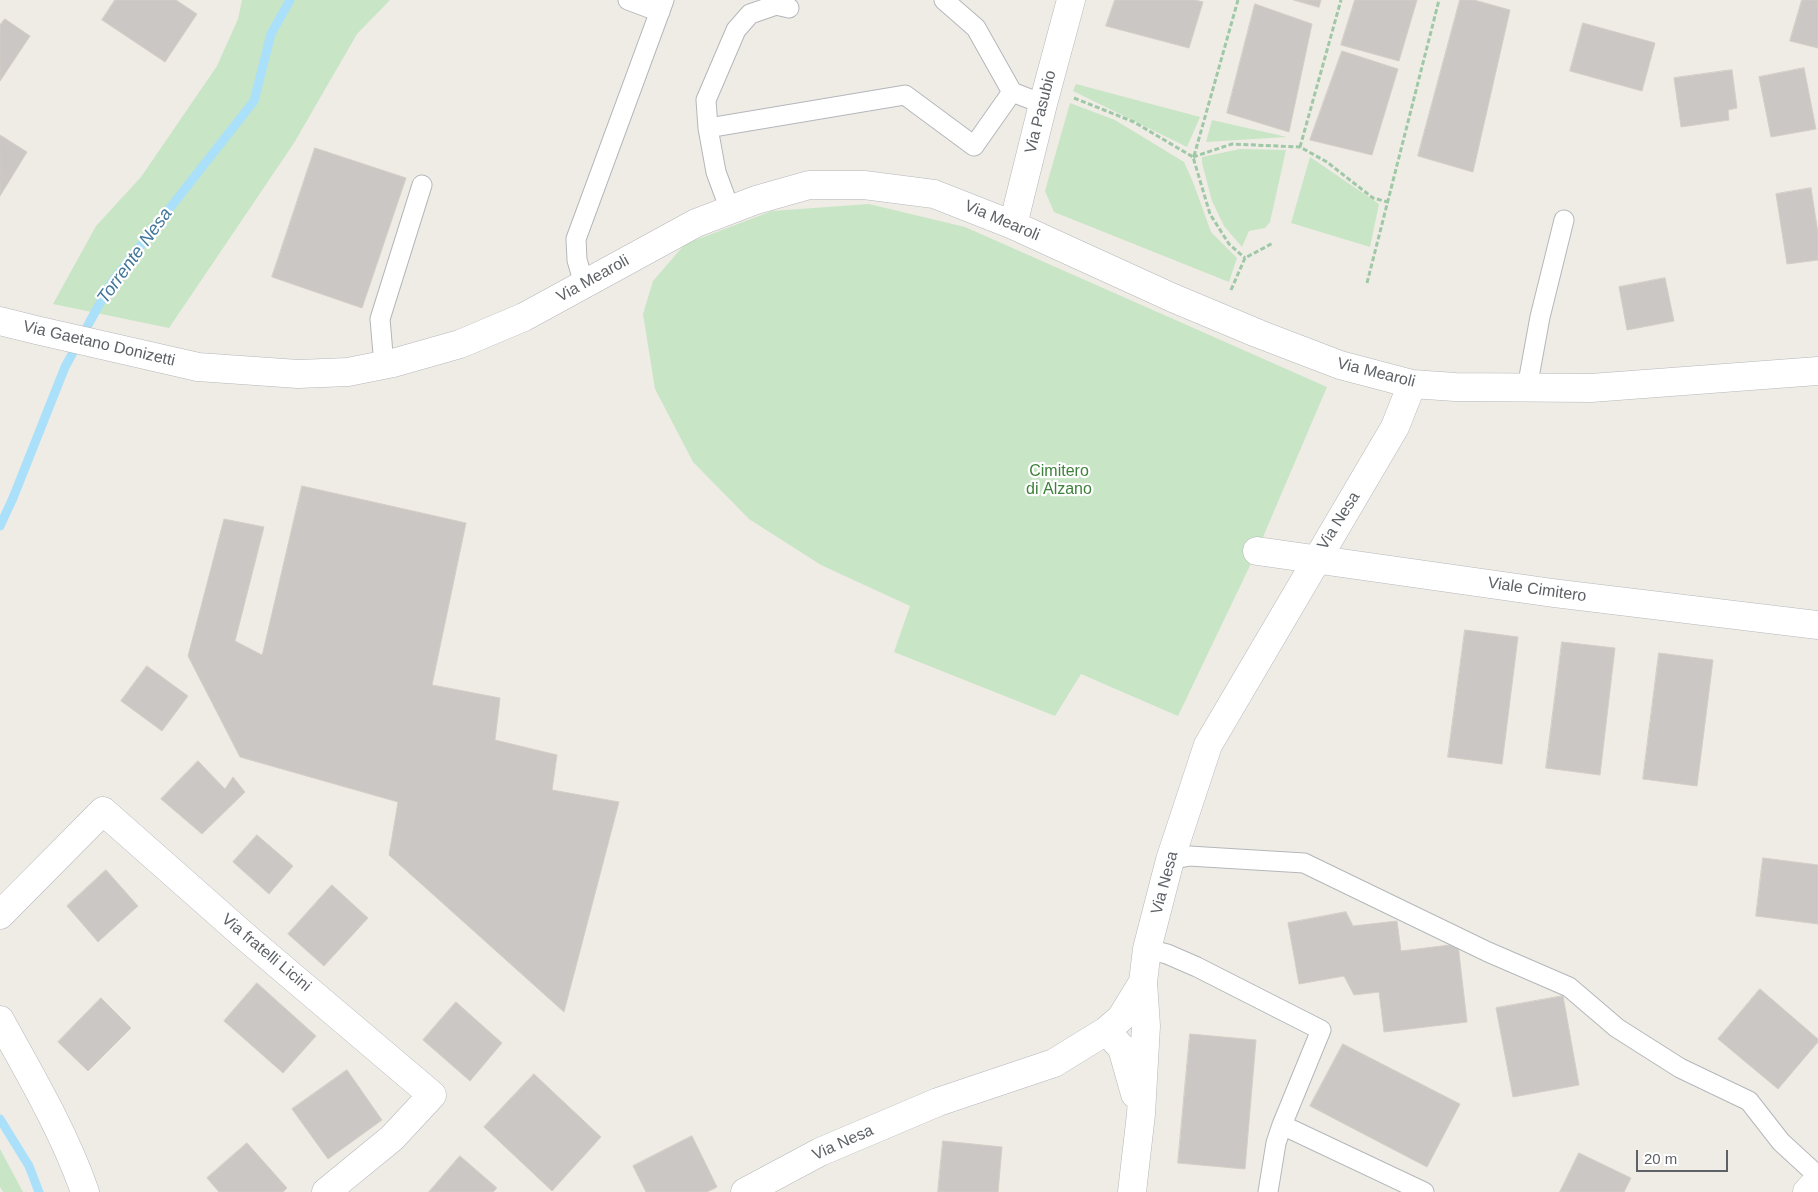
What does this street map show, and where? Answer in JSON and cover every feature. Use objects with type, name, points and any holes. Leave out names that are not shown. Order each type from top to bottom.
[{"type":"street","name":"Via Pasubio","points":[[1013,225],[1071,0]]},
{"type":"street","name":"Via Mearoli","points":[[198,367],[298,374],[348,372],[384,365],[460,344],[524,317],[696,222],[756,200],[810,184],[864,185],[934,194],[1013,225],[1173,298],[1259,334],[1340,365],[1412,384],[1455,387],[1591,388],[1818,371]]},
{"type":"street","name":"Via Gaetano Donizetti","points":[[0,321],[198,367]]},
{"type":"street","name":"Via Nesa","points":[[745,1192],[820,1152],[938,1102],[1054,1063],[1106,1031],[1121,1018],[1143,982],[1147,949],[1170,860],[1208,745],[1395,426],[1412,384]]},
{"type":"street","name":"Viale Cimitero","points":[[1257,551],[1553,593],[1818,626]]},
{"type":"street","name":"Via fratelli Licini","points":[[0,915],[103,811],[248,939],[432,1095],[392,1138],[326,1192]]},
{"type":"street","points":[[1132,1192],[1141,1114],[1146,1026],[1143,982]]},
{"type":"street","points":[[0,1020],[39,1092],[79,1175],[85,1192]]},
{"type":"street","points":[[1106,1031],[1122,1048],[1141,1114]]},
{"type":"street","points":[[1807,1192],[1818,1178]]},
{"type":"lane","points":[[584,284],[577,260],[576,239],[662,6],[628,0]]},
{"type":"lane","points":[[944,0],[976,28],[1012,92]]},
{"type":"lane","points":[[730,210],[716,172],[708,128],[706,100],[736,30],[750,14],[776,4],[789,8]]},
{"type":"lane","points":[[1012,92],[1045,97]]},
{"type":"lane","points":[[708,128],[905,95],[974,146],[1012,92]]},
{"type":"lane","points":[[384,365],[380,319],[422,185]]},
{"type":"lane","points":[[1527,388],[1540,317],[1564,220]]},
{"type":"lane","points":[[1170,860],[1189,856],[1304,863],[1488,952],[1570,987],[1625,1033],[1680,1068],[1749,1101],[1781,1142],[1818,1178]]},
{"type":"lane","points":[[1147,949],[1167,954],[1198,967],[1321,1030],[1276,1143],[1268,1192]]},
{"type":"lane","points":[[1282,1125],[1424,1192]]},
{"type":"path","points":[[1238,0],[1193,157],[1210,214],[1229,244],[1245,258]]},
{"type":"path","points":[[1300,147],[1341,0]]},
{"type":"path","points":[[1367,283],[1439,0]]},
{"type":"path","points":[[1045,97],[1077,99],[1134,122],[1193,157],[1232,144],[1300,147],[1327,162],[1373,198],[1388,202]]},
{"type":"path","points":[[1228,297],[1245,258],[1273,243]]},
{"type":"green space","points":[[242,0],[390,0],[357,34],[294,143],[169,328],[53,304],[96,226],[141,177],[217,66],[238,19]]},
{"type":"green space","points":[[1076,84],[1200,117],[1187,147],[1073,91]]},
{"type":"green space","points":[[1070,103],[1115,120],[1184,162],[1211,232],[1237,258],[1229,282],[1054,212],[1045,191]]},
{"type":"green space","points":[[1212,120],[1287,137],[1206,142]]},
{"type":"green space","points":[[1240,149],[1286,150],[1270,222],[1265,228],[1249,231],[1242,247],[1224,226],[1212,201],[1202,163],[1202,157]]},
{"type":"green space","points":[[1310,157],[1379,204],[1370,247],[1291,223]]},
{"type":"green space","name":"Cimitero di Alzano","points":[[869,204],[965,227],[1327,387],[1257,551],[1178,716],[1081,674],[1055,716],[894,652],[910,606],[821,565],[749,519],[693,462],[655,389],[643,314],[653,281],[685,244],[772,211]]},
{"type":"green space","points":[[0,1149],[23,1192],[3,1192],[0,1187]]},
{"type":"building","points":[[115,0],[176,0],[197,14],[165,62],[102,20]]},
{"type":"building","points":[[1115,0],[1195,0],[1203,2],[1189,48],[1106,26]]},
{"type":"building","points":[[1294,0],[1321,0],[1319,7]]},
{"type":"building","points":[[1355,0],[1417,0],[1399,61],[1341,45]]},
{"type":"building","points":[[1460,0],[1474,0],[1510,10],[1473,172],[1418,156]]},
{"type":"building","points":[[1802,0],[1818,0],[1818,48],[1790,41]]},
{"type":"building","points":[[1255,4],[1312,24],[1289,132],[1227,113]]},
{"type":"building","points":[[5,19],[30,36],[0,81],[0,25]]},
{"type":"building","points":[[1583,23],[1655,43],[1642,91],[1570,71]]},
{"type":"building","points":[[1342,51],[1398,69],[1372,155],[1310,140]]},
{"type":"building","points":[[1804,68],[1816,129],[1771,137],[1759,77]]},
{"type":"building","points":[[1732,70],[1737,108],[1728,110],[1729,120],[1681,127],[1674,78]]},
{"type":"building","points":[[0,135],[27,152],[0,196]]},
{"type":"building","points":[[315,148],[406,178],[362,308],[272,277]]},
{"type":"building","points":[[1811,188],[1818,233],[1818,260],[1787,264],[1776,194]]},
{"type":"building","points":[[1665,278],[1674,321],[1627,330],[1619,287]]},
{"type":"building","points":[[302,486],[466,523],[432,685],[500,698],[495,740],[557,755],[552,790],[619,802],[564,1012],[389,855],[398,802],[240,757],[188,656],[224,519],[264,527],[235,641],[262,655]]},
{"type":"building","points":[[1465,630],[1518,637],[1502,764],[1448,757]]},
{"type":"building","points":[[1562,642],[1615,648],[1600,775],[1546,768]]},
{"type":"building","points":[[1659,653],[1713,660],[1697,786],[1643,779]]},
{"type":"building","points":[[147,666],[188,696],[162,731],[121,701]]},
{"type":"building","points":[[198,761],[225,789],[233,777],[245,792],[202,834],[161,799]]},
{"type":"building","points":[[257,835],[293,866],[269,894],[233,862]]},
{"type":"building","points":[[1763,858],[1818,865],[1818,924],[1756,916]]},
{"type":"building","points":[[106,870],[138,906],[98,942],[67,906]]},
{"type":"building","points":[[332,885],[368,918],[324,966],[288,934]]},
{"type":"building","points":[[1346,912],[1353,926],[1397,921],[1401,951],[1458,944],[1467,1022],[1384,1032],[1379,992],[1354,995],[1344,976],[1299,984],[1288,923]]},
{"type":"building","points":[[257,983],[316,1036],[283,1073],[224,1021]]},
{"type":"building","points":[[1760,989],[1818,1039],[1818,1042],[1778,1089],[1718,1039]]},
{"type":"building","points":[[1563,996],[1579,1085],[1513,1097],[1496,1008]]},
{"type":"building","points":[[101,998],[131,1028],[88,1071],[58,1042]]},
{"type":"building","points":[[456,1002],[502,1043],[470,1081],[423,1040]]},
{"type":"building","points":[[1190,1034],[1256,1040],[1245,1169],[1178,1163]]},
{"type":"building","points":[[1343,1044],[1460,1104],[1427,1167],[1310,1106]]},
{"type":"building","points":[[347,1070],[382,1120],[328,1159],[292,1109]]},
{"type":"building","points":[[534,1074],[601,1137],[552,1191],[484,1127]]},
{"type":"building","points":[[692,1136],[717,1187],[707,1192],[646,1192],[633,1166]]},
{"type":"building","points":[[943,1141],[1002,1147],[998,1192],[938,1192]]},
{"type":"building","points":[[247,1143],[287,1188],[283,1192],[219,1192],[207,1178]]},
{"type":"building","points":[[1579,1153],[1631,1178],[1624,1192],[1560,1192]]},
{"type":"building","points":[[460,1156],[497,1188],[493,1192],[429,1192]]},
{"type":"waterway","name":"Torrente Nesa","points":[[0,526],[65,367],[111,283],[254,101],[271,34],[290,0]]},
{"type":"waterway","name":"Torrente Nesa","points":[[0,1119],[29,1166],[39,1192]]}]
